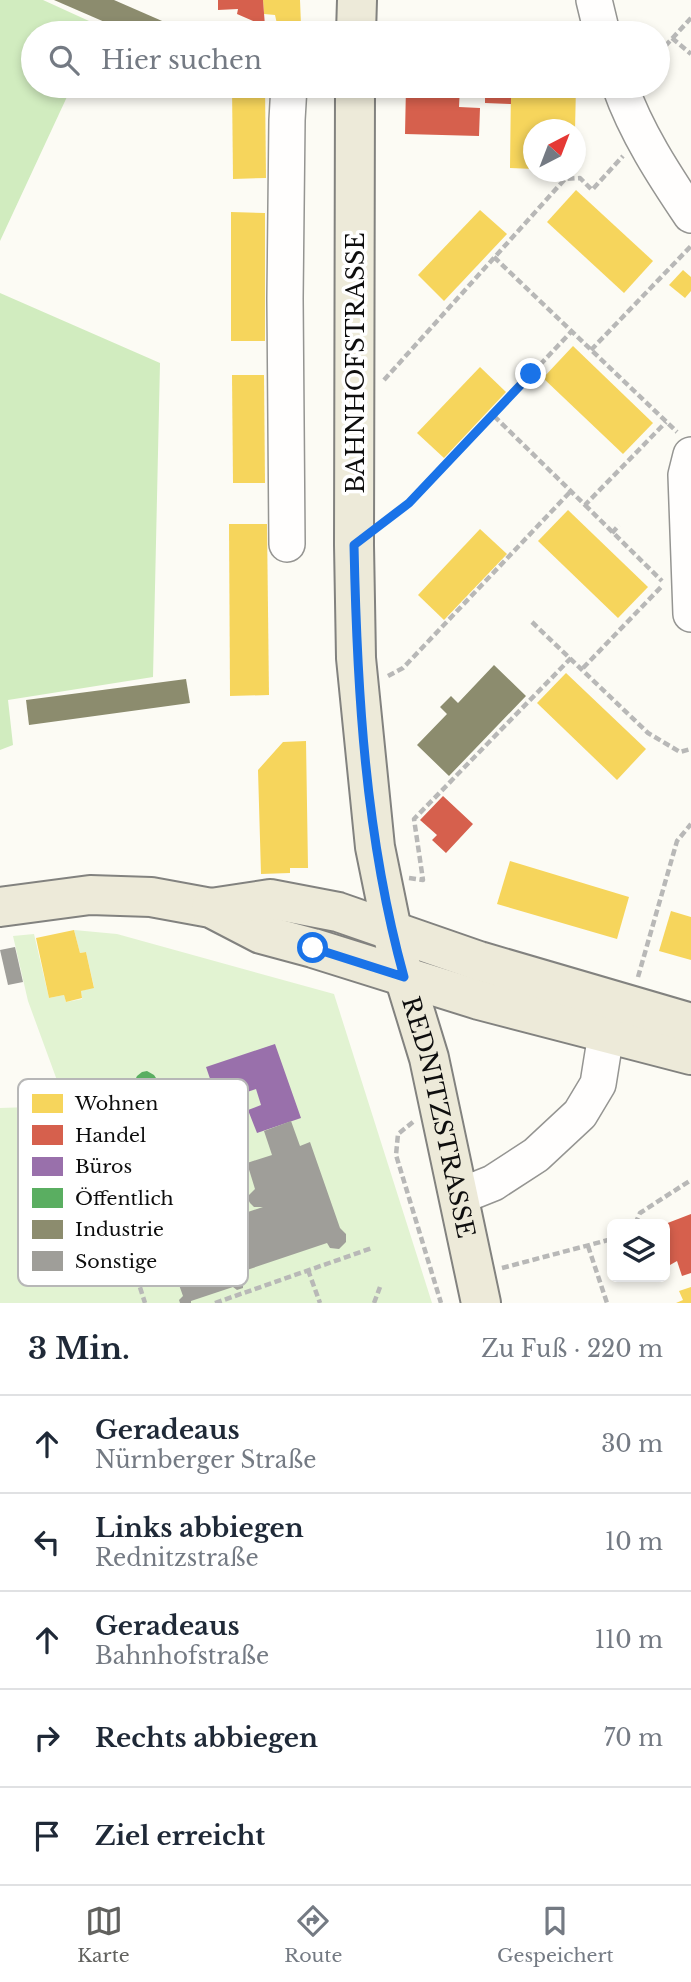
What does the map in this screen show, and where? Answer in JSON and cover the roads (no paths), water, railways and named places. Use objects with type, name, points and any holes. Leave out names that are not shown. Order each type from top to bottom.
[{"type":"main road","points":[[356,21],[357,0]]},
{"type":"main road","name":"BAHNHOFSTRASSE","points":[[355,98],[354,545],[359,691],[375,847],[393,931]]},
{"type":"main road","points":[[0,907],[90,895],[151,897],[211,908],[261,934],[479,1000],[618,1020],[691,1023]]},
{"type":"main road","points":[[211,908],[270,899],[338,912],[479,961],[618,1020],[691,1055]]},
{"type":"main road","name":"REDNITZSTRASSE","points":[[393,931],[429,1058],[477,1289]]},
{"type":"street","points":[[594,0],[599,21]]},
{"type":"street","points":[[287,544],[285,299],[288,98]]},
{"type":"street","points":[[626,98],[671,186],[691,215]]},
{"type":"street","points":[[687,446],[691,614]]},
{"type":"street","points":[[458,1197],[493,1183],[536,1155],[580,1114],[598,1084],[618,1020]]}]
